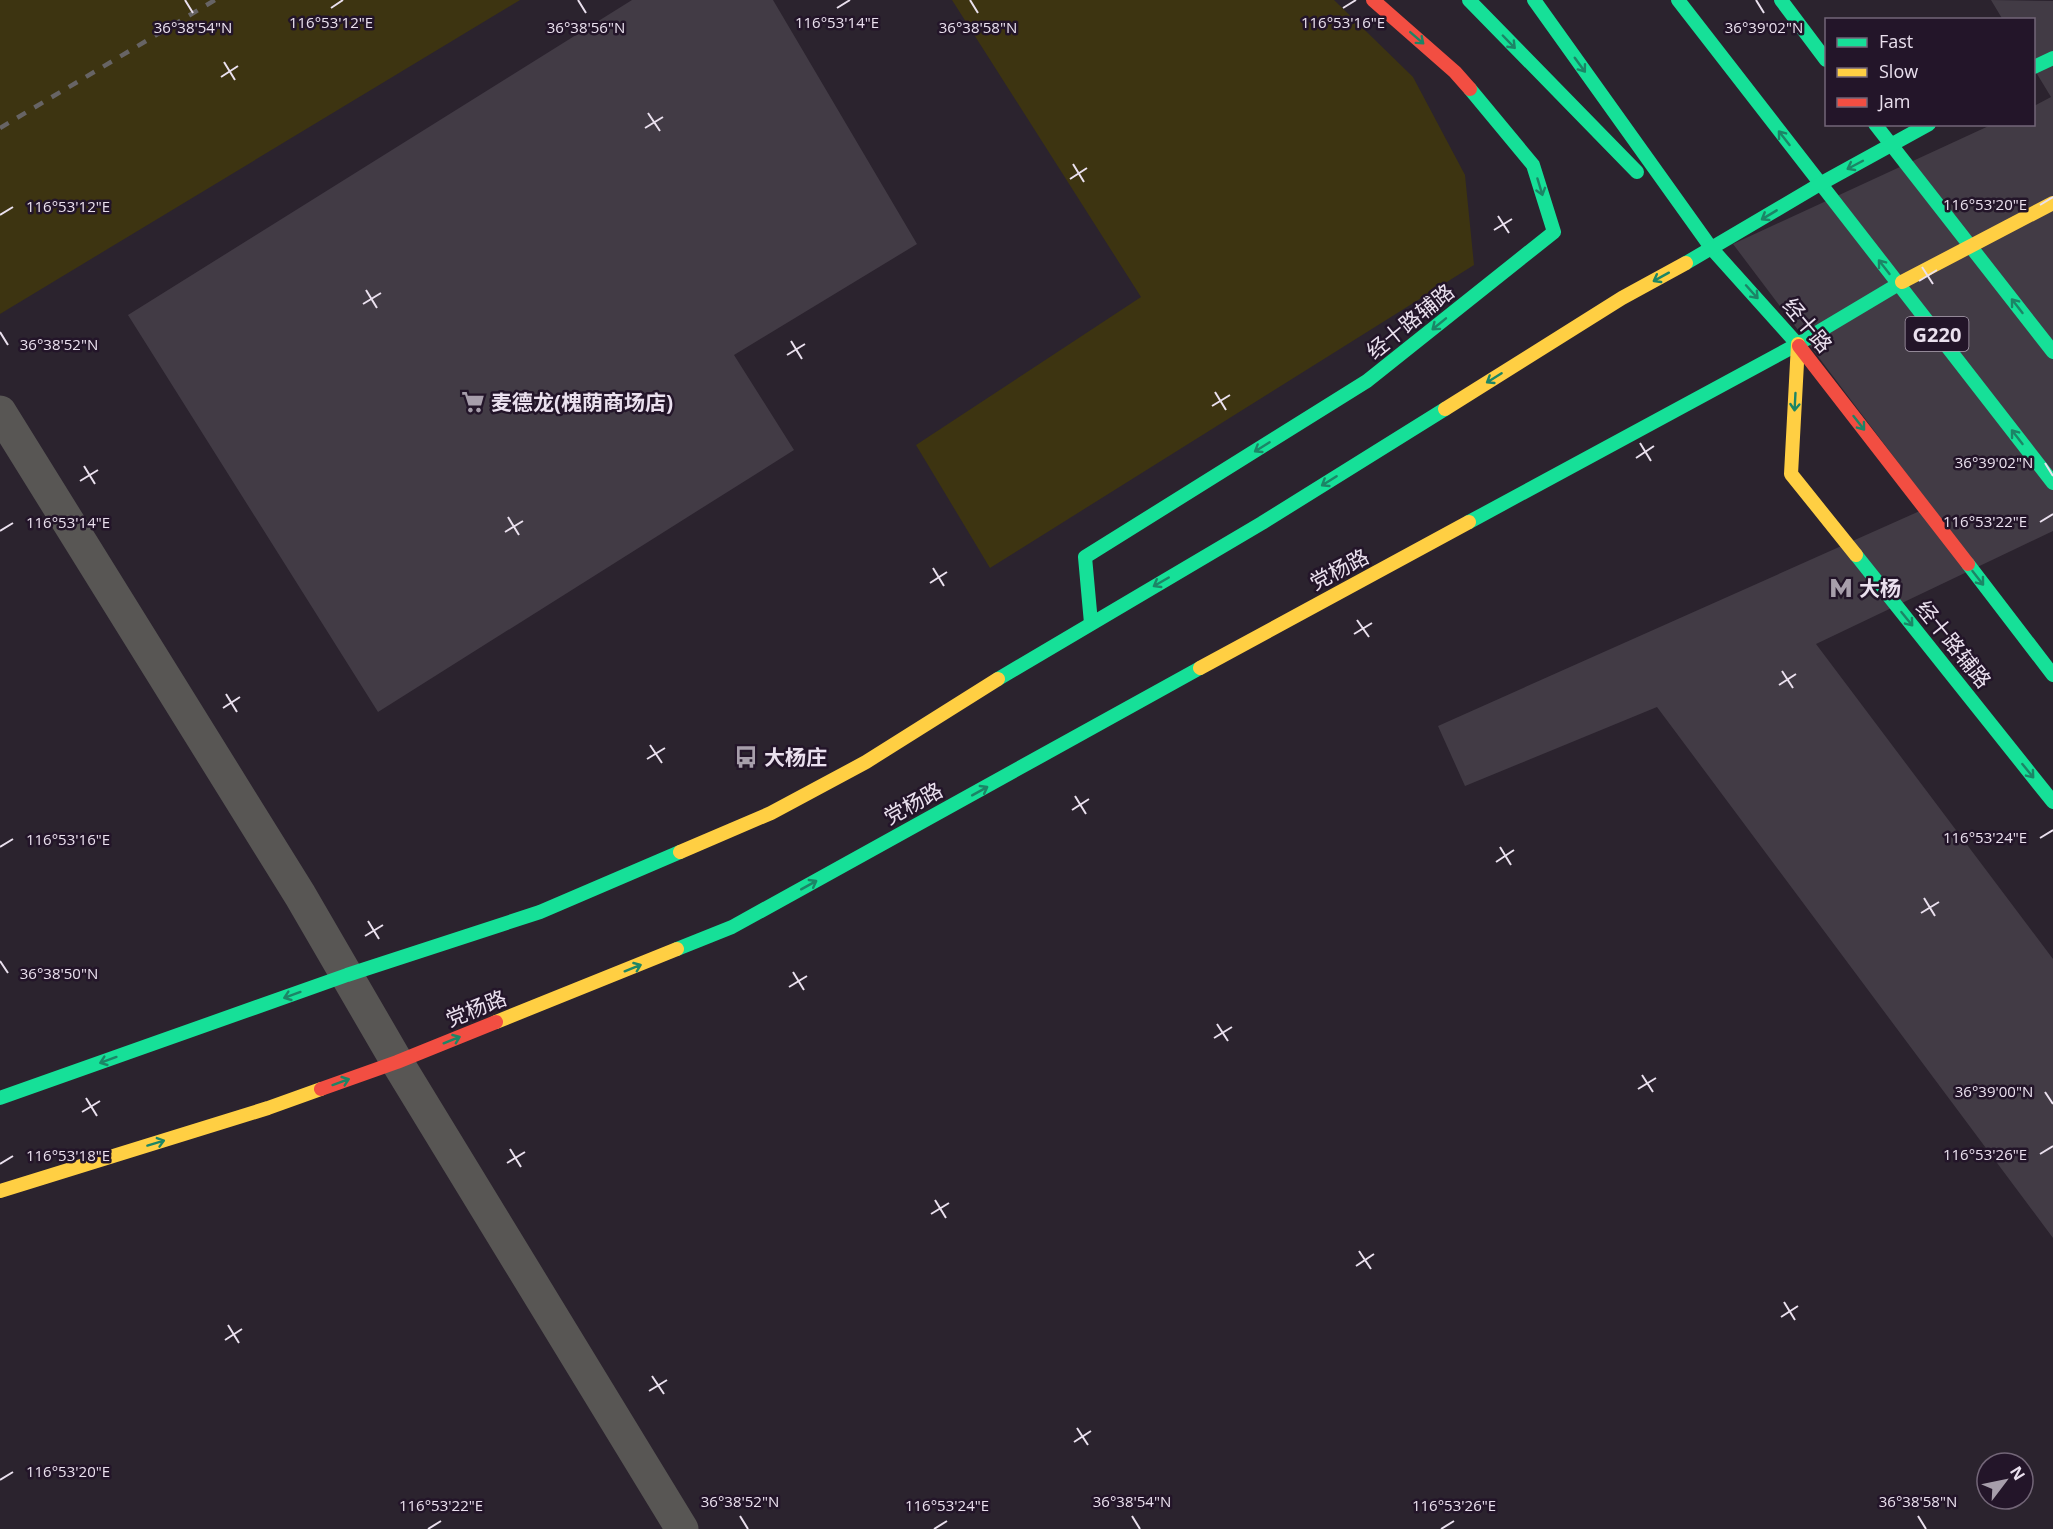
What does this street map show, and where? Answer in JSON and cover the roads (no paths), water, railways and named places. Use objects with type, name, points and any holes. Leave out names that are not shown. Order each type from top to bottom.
[{"type":"main road","name":"经十路辅路","points":[[1091,623],[1086,557],[1367,381],[1554,232],[1533,165],[1455,72],[1373,0]]},
{"type":"main road","points":[[1468,0],[1712,249]]},
{"type":"main road","name":"经十路","points":[[1534,0],[1712,249],[1798,344],[2053,675]]},
{"type":"main road","name":"G220","points":[[1678,0],[2053,483]]},
{"type":"main road","points":[[1780,0],[1825,57]]},
{"type":"main road","points":[[2035,67],[2053,58]]},
{"type":"main road","points":[[1877,126],[2053,352]]},
{"type":"main road","points":[[0,1098],[347,975],[540,912],[771,813],[866,762],[1091,623],[1262,523],[1622,298],[1926,126]]},
{"type":"main road","name":"党杨路","points":[[0,1191],[268,1108],[398,1062],[732,927],[1231,651],[1798,344],[1898,284],[2053,203]]},
{"type":"main road","name":"经十路辅路","points":[[1798,344],[1791,474],[2053,802]]},
{"type":"street","points":[[0,412],[294,885],[398,1062],[682,1529]]},
{"type":"railway","points":[[0,128],[215,0]]},
{"type":"place","name":"麦德龙(槐荫商场店)","points":[[473,402]]},
{"type":"place","name":"大杨","points":[[1841,588]]},
{"type":"place","name":"大杨庄","points":[[746,757]]}]
